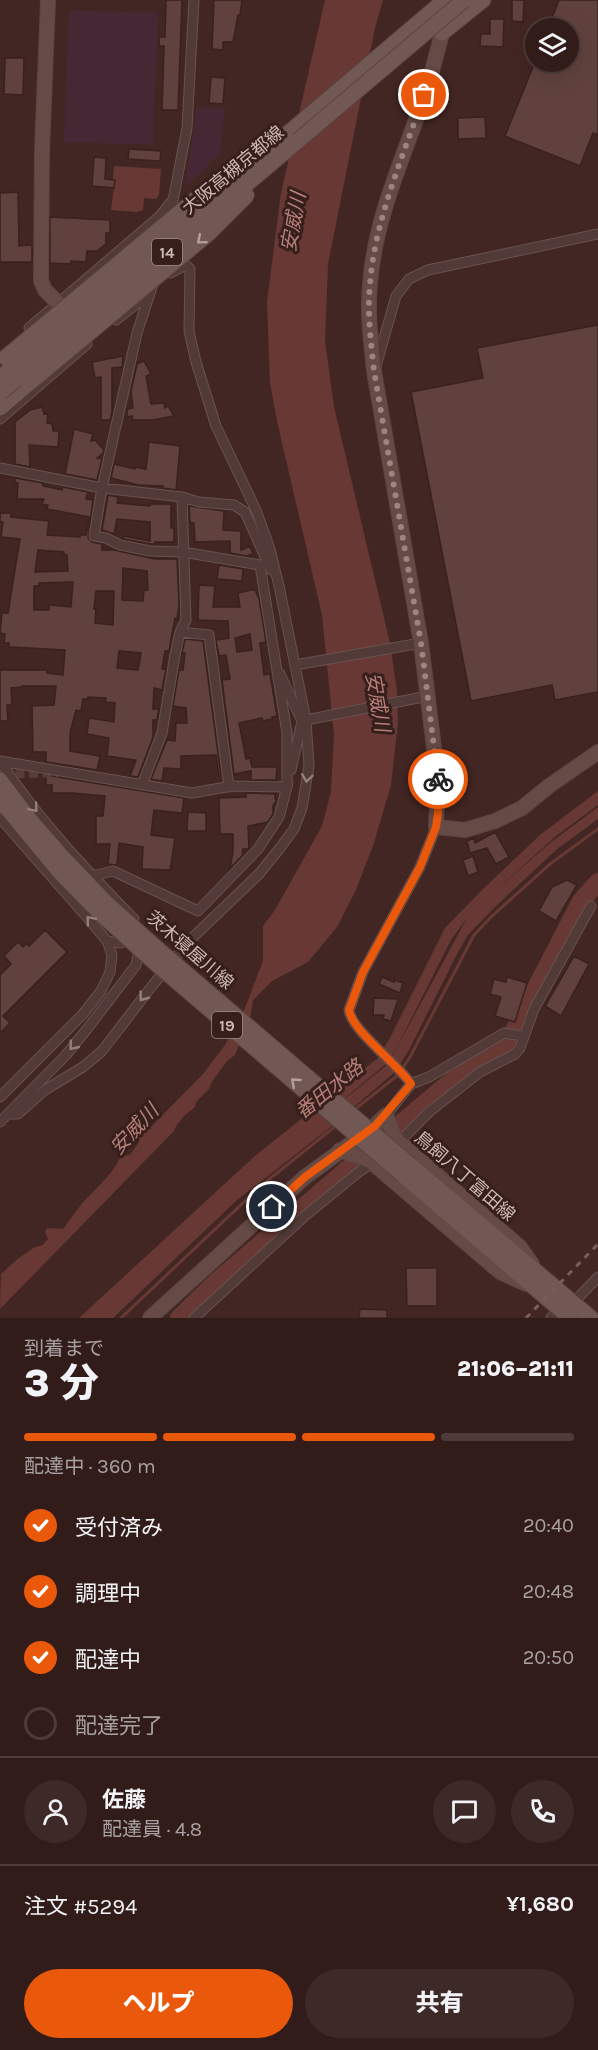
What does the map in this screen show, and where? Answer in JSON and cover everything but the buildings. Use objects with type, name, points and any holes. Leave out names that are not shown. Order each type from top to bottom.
[{"type":"main road","name":"大阪高槻京都線","points":[[0,378],[445,0]]},
{"type":"main road","name":"大阪高槻京都線","points":[[0,393],[464,0]]},
{"type":"main road","points":[[442,33],[483,0]]},
{"type":"main road","name":"14","points":[[0,408],[208,233],[333,111]]},
{"type":"main road","name":"14","points":[[2,358],[174,216],[254,154],[285,136]]},
{"type":"main road","name":"茨木寝屋川線","points":[[0,780],[62,865]]},
{"type":"main road","name":"茨木寝屋川線","points":[[0,800],[62,865],[404,1168],[537,1282],[563,1312],[591,1318]]},
{"type":"street","points":[[48,0],[42,151],[41,281],[45,290],[90,342]]},
{"type":"street","points":[[194,0],[187,129],[153,284],[137,333],[102,488],[94,536],[106,538],[120,545],[150,551],[183,552],[260,565],[287,733],[287,787]]},
{"type":"street","points":[[411,1084],[350,1015],[351,1004],[372,952],[420,867],[436,827],[438,813],[438,780],[421,643],[374,371],[369,326],[370,285],[378,235],[390,190],[428,85],[452,0]]},
{"type":"street","points":[[2,358],[58,303],[160,216],[173,200]]},
{"type":"street","points":[[374,371],[396,296],[409,279],[428,270],[598,234]]},
{"type":"street","points":[[8,1114],[18,1114],[45,1090],[83,1067],[102,1051],[189,941],[259,874],[294,829],[302,808],[309,766],[305,720],[270,549],[256,510],[216,426],[196,362],[189,331],[189,269],[186,265],[181,267],[153,284]]},
{"type":"street","points":[[0,419],[133,306],[148,297]]},
{"type":"street","points":[[0,468],[102,488],[234,505],[245,512],[279,586]]},
{"type":"street","points":[[142,785],[162,734],[166,700],[180,632],[186,620],[182,497]]},
{"type":"street","points":[[180,632],[209,635],[229,787]]},
{"type":"street","points":[[295,665],[421,643]]},
{"type":"street","points":[[92,876],[113,871],[198,911],[258,849],[279,817],[305,720],[276,664]]},
{"type":"street","points":[[305,720],[426,696]]},
{"type":"street","points":[[436,827],[465,830],[495,821],[522,808],[598,752]]},
{"type":"street","points":[[0,761],[192,793],[229,787],[287,787]]},
{"type":"street","points":[[0,761],[19,790],[92,876],[136,921],[142,932],[136,965],[126,979],[66,1054],[0,1122]]},
{"type":"street","points":[[0,818],[106,941],[112,955],[110,972],[101,991],[82,1014],[0,1097]]},
{"type":"street","points":[[194,1318],[306,1215],[429,1112],[480,1072],[515,1054],[520,1048],[534,1009],[591,906]]},
{"type":"street","points":[[106,941],[120,943],[137,938],[142,932]]},
{"type":"street","points":[[150,1318],[305,1177],[343,1152],[387,1117],[411,1084],[429,1077],[504,1033],[523,1036]]},
{"type":"street","name":"鳥飼八丁富田線","points":[[387,1117],[397,1139],[404,1168],[500,1272],[537,1282]]},
{"type":"street","name":"鳥飼八丁富田線","points":[[343,1152],[372,1162],[404,1168]]},
{"type":"street","points":[[563,1312],[598,1276]]},
{"type":"shaded area","points":[[69,10],[158,13],[153,145],[64,142]]},
{"type":"shaded area","points":[[196,107],[225,108],[220,153],[188,185],[185,184]]},
{"type":"water","name":"安威川","points":[[325,0],[383,0],[375,28],[328,264],[325,341],[334,407],[390,643],[397,691],[398,722],[391,785],[373,846],[355,892],[337,927],[308,962],[272,981],[253,1000],[250,1019],[235,1055],[227,1061],[209,1089],[196,1102],[195,1107],[0,1309],[1,1274],[20,1257],[35,1247],[43,1245],[48,1239],[45,1232],[47,1228],[63,1229],[110,1173],[121,1156],[130,1155],[139,1142],[131,1133],[131,1127],[138,1121],[146,1130],[150,1128],[203,1074],[225,1045],[245,1008],[263,961],[263,926],[275,910],[322,826],[331,792],[334,735],[322,615],[270,383],[267,302],[281,193]]},
{"type":"water","points":[[114,166],[161,169],[159,195],[156,199],[144,198],[143,210],[137,212],[111,210],[115,179],[113,179]]},
{"type":"water","points":[[598,791],[598,805],[556,836],[493,893],[550,843],[598,807],[598,819],[556,850],[468,935],[408,1052],[395,1072],[328,1129],[236,1201],[113,1318],[79,1318],[256,1155],[378,1058],[445,928],[540,835]],"holes":[[[467,918],[388,1064],[320,1119],[387,1063],[451,940]]]},
{"type":"waterway","points":[[354,1110],[398,1075],[410,1057],[474,935],[550,864],[598,829]]},
{"type":"waterway","points":[[179,1318],[217,1281],[387,1135],[456,1077],[495,1053],[509,1040],[581,901],[598,882]]},
{"type":"waterway","points":[[121,1318],[262,1185],[338,1124]]},
{"type":"tunnel","points":[[2,774],[58,773]]},
{"type":"railway","points":[[526,1318],[598,1244]]},
{"type":"way so far","points":[[424,95],[380,225],[370,285],[369,326],[374,371],[421,643],[438,779]]},
{"type":"route","points":[[272,1207],[305,1177],[375,1126],[411,1084],[357,1027],[349,1010],[354,992],[372,952],[420,867],[436,827],[438,779]]},
{"type":"water label","name":"番田水路","points":[[329,1089]]}]
